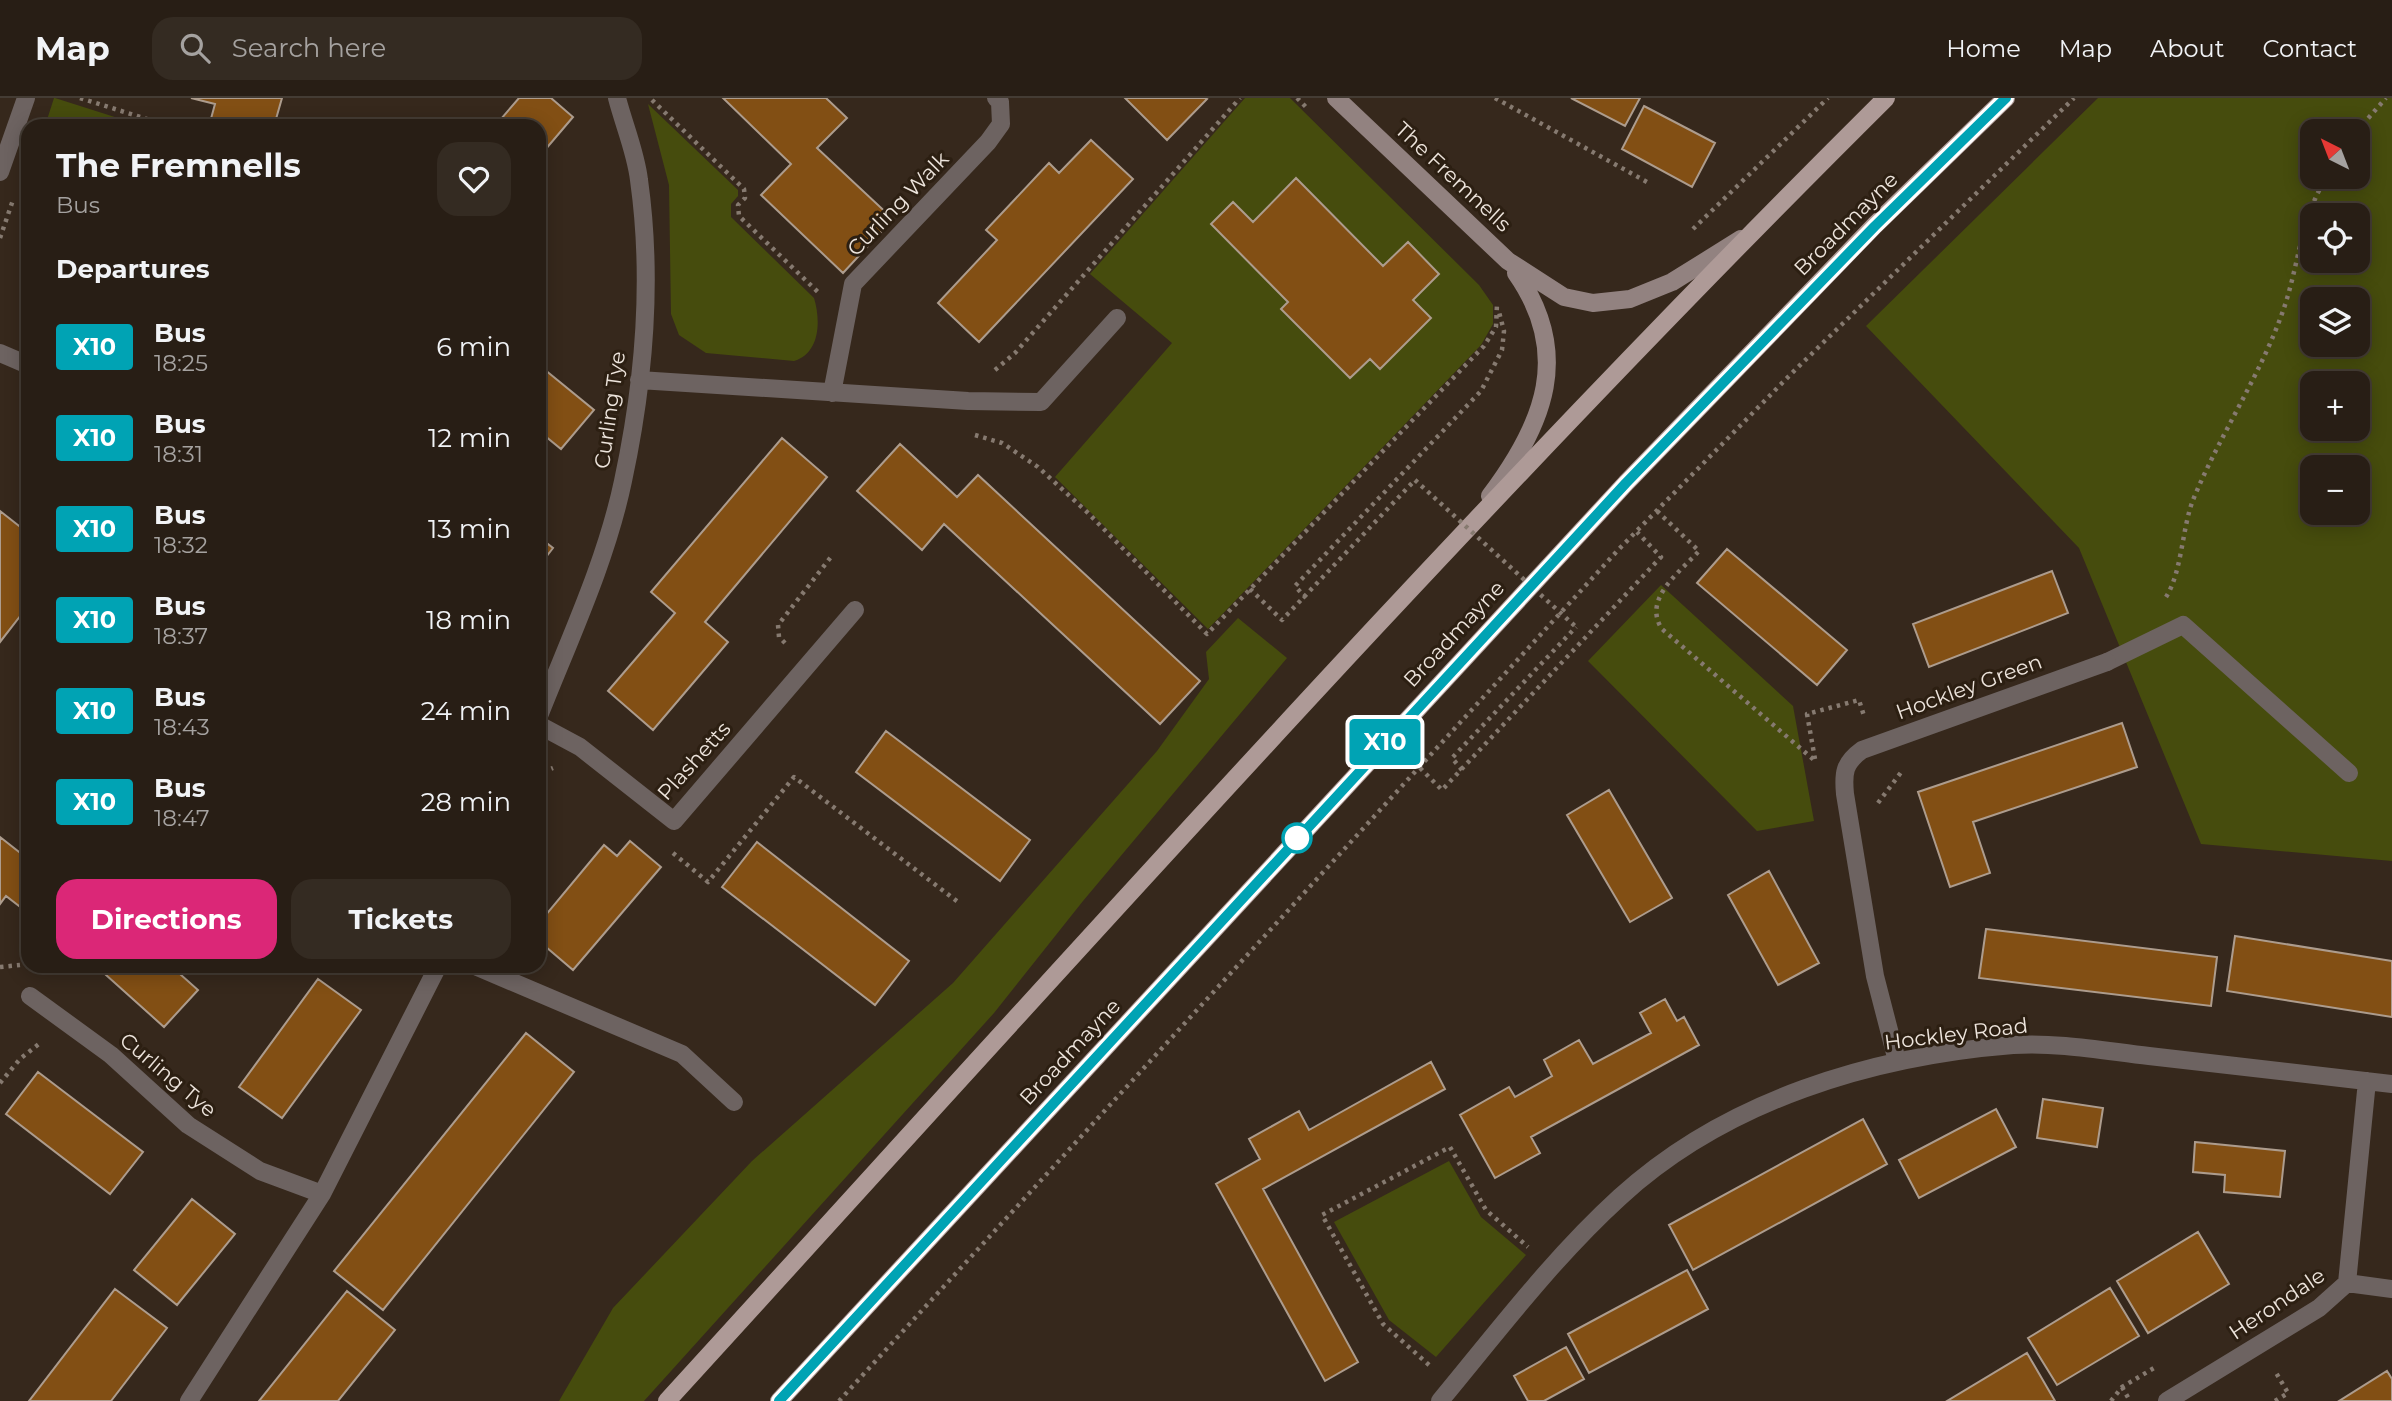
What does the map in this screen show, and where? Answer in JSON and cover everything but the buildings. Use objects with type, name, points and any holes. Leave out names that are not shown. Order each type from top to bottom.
[{"type":"main road","points":[[667,1401],[1455,543],[1749,234],[1886,98]]},
{"type":"main road","name":"Broadmayne","points":[[779,1401],[1626,483],[1875,226],[2006,98]]},
{"type":"street","points":[[0,172],[26,98]]},
{"type":"street","name":"Curling Tye","points":[[546,698],[600,558],[623,483],[639,380],[646,259],[639,177],[617,98]]},
{"type":"street","name":"Curling Walk","points":[[832,393],[853,285],[988,142],[1001,124],[1000,102],[996,98]]},
{"type":"street","name":"The Fremnells","points":[[1336,98],[1508,261],[1564,297],[1593,303],[1630,299],[1672,282],[1749,234]]},
{"type":"street","name":"The Fremnells","points":[[1455,543],[1504,478],[1537,419],[1545,384],[1548,352],[1544,326],[1532,296],[1508,261]]},
{"type":"street","points":[[639,380],[832,393],[1041,402],[1117,318]]},
{"type":"street","points":[[0,354],[21,362]]},
{"type":"street","name":"Plashetts","points":[[546,729],[580,747],[674,821],[855,610]]},
{"type":"street","name":"Hockley Green","points":[[1897,1061],[1875,976],[1843,775],[1848,760],[1862,750],[2107,662],[2183,625],[2349,773]]},
{"type":"street","points":[[189,1401],[322,1194],[434,973]]},
{"type":"street","points":[[491,973],[682,1054],[734,1102]]},
{"type":"street","name":"Curling Tye","points":[[30,996],[111,1055],[188,1125],[260,1171],[322,1194]]},
{"type":"street","name":"Hockley Road","points":[[1440,1401],[1565,1251],[1622,1195],[1693,1141],[1796,1090],[1897,1061],[2015,1045],[2082,1049],[2392,1084]]},
{"type":"street","name":"Herondale","points":[[2167,1401],[2319,1308],[2347,1283],[2367,1081]]},
{"type":"street","points":[[2347,1283],[2392,1289]]},
{"type":"path","points":[[80,98],[147,119]]},
{"type":"path","points":[[649,98],[744,189],[745,198],[738,205],[739,216],[821,295],[824,304]]},
{"type":"path","points":[[992,373],[1015,353],[1240,98]]},
{"type":"path","points":[[1297,98],[1307,108]]},
{"type":"path","points":[[1495,98],[1647,182]]},
{"type":"path","points":[[1690,232],[1828,98]]},
{"type":"path","points":[[839,1401],[1637,532],[1791,374],[2074,98]]},
{"type":"path","points":[[2368,119],[2386,98]]},
{"type":"path","points":[[2164,600],[2169,593],[2192,503],[2220,439],[2259,367],[2284,307],[2302,236],[2322,189]]},
{"type":"path","points":[[1306,597],[1295,586],[1480,391],[1502,350],[1504,331],[1497,304],[1491,294]]},
{"type":"path","points":[[965,432],[1002,443],[1038,467],[1087,512],[1207,634],[1484,346],[1496,327],[1497,304]]},
{"type":"path","points":[[1250,589],[1282,620],[1415,480],[1576,627],[1452,758],[1462,770]]},
{"type":"path","points":[[1657,511],[1699,551],[1657,598],[1656,619],[1662,629],[1815,760]]},
{"type":"path","points":[[1420,768],[1442,790],[1661,557],[1637,532]]},
{"type":"path","points":[[788,645],[779,637],[778,625],[831,557]]},
{"type":"path","points":[[1817,774],[1807,714],[1859,700],[1867,727]]},
{"type":"path","points":[[546,771],[555,767]]},
{"type":"path","points":[[1875,810],[1890,784],[1904,769]]},
{"type":"path","points":[[668,848],[708,882],[794,777],[958,902]]},
{"type":"path","points":[[0,967],[21,965]]},
{"type":"path","points":[[0,1083],[20,1059],[44,1040]]},
{"type":"path","points":[[1430,1370],[1432,1368],[1383,1324],[1322,1215],[1450,1147],[1486,1210],[1535,1252]]},
{"type":"path","points":[[2111,1401],[2122,1387],[2156,1367]]},
{"type":"path","points":[[2122,1387],[2130,1401]]},
{"type":"green space","points":[[55,98],[121,119],[47,119]]},
{"type":"green space","points":[[1245,98],[1290,98],[1479,285],[1493,305],[1493,324],[1481,345],[1208,629],[1055,477],[1172,343],[1090,274]]},
{"type":"green space","points":[[2098,98],[2392,98],[2392,861],[2201,844],[2079,548],[1866,326]]},
{"type":"green space","points":[[648,104],[738,190],[738,196],[731,204],[731,217],[814,298],[818,326],[814,344],[803,357],[794,361],[706,353],[679,335],[671,314],[669,185]]},
{"type":"green space","points":[[1661,585],[1793,706],[1814,821],[1757,831],[1588,661]]},
{"type":"green space","points":[[1238,618],[1287,658],[1083,901],[994,1013],[644,1401],[559,1401],[613,1308],[752,1161],[953,983],[1157,751],[1209,679],[1206,652]]},
{"type":"green space","points":[[1449,1161],[1481,1217],[1526,1255],[1436,1357],[1389,1320],[1334,1222]]},
{"type":"bus line","name":"X10","points":[[779,1401],[1626,483],[1875,226],[2006,98]]}]
